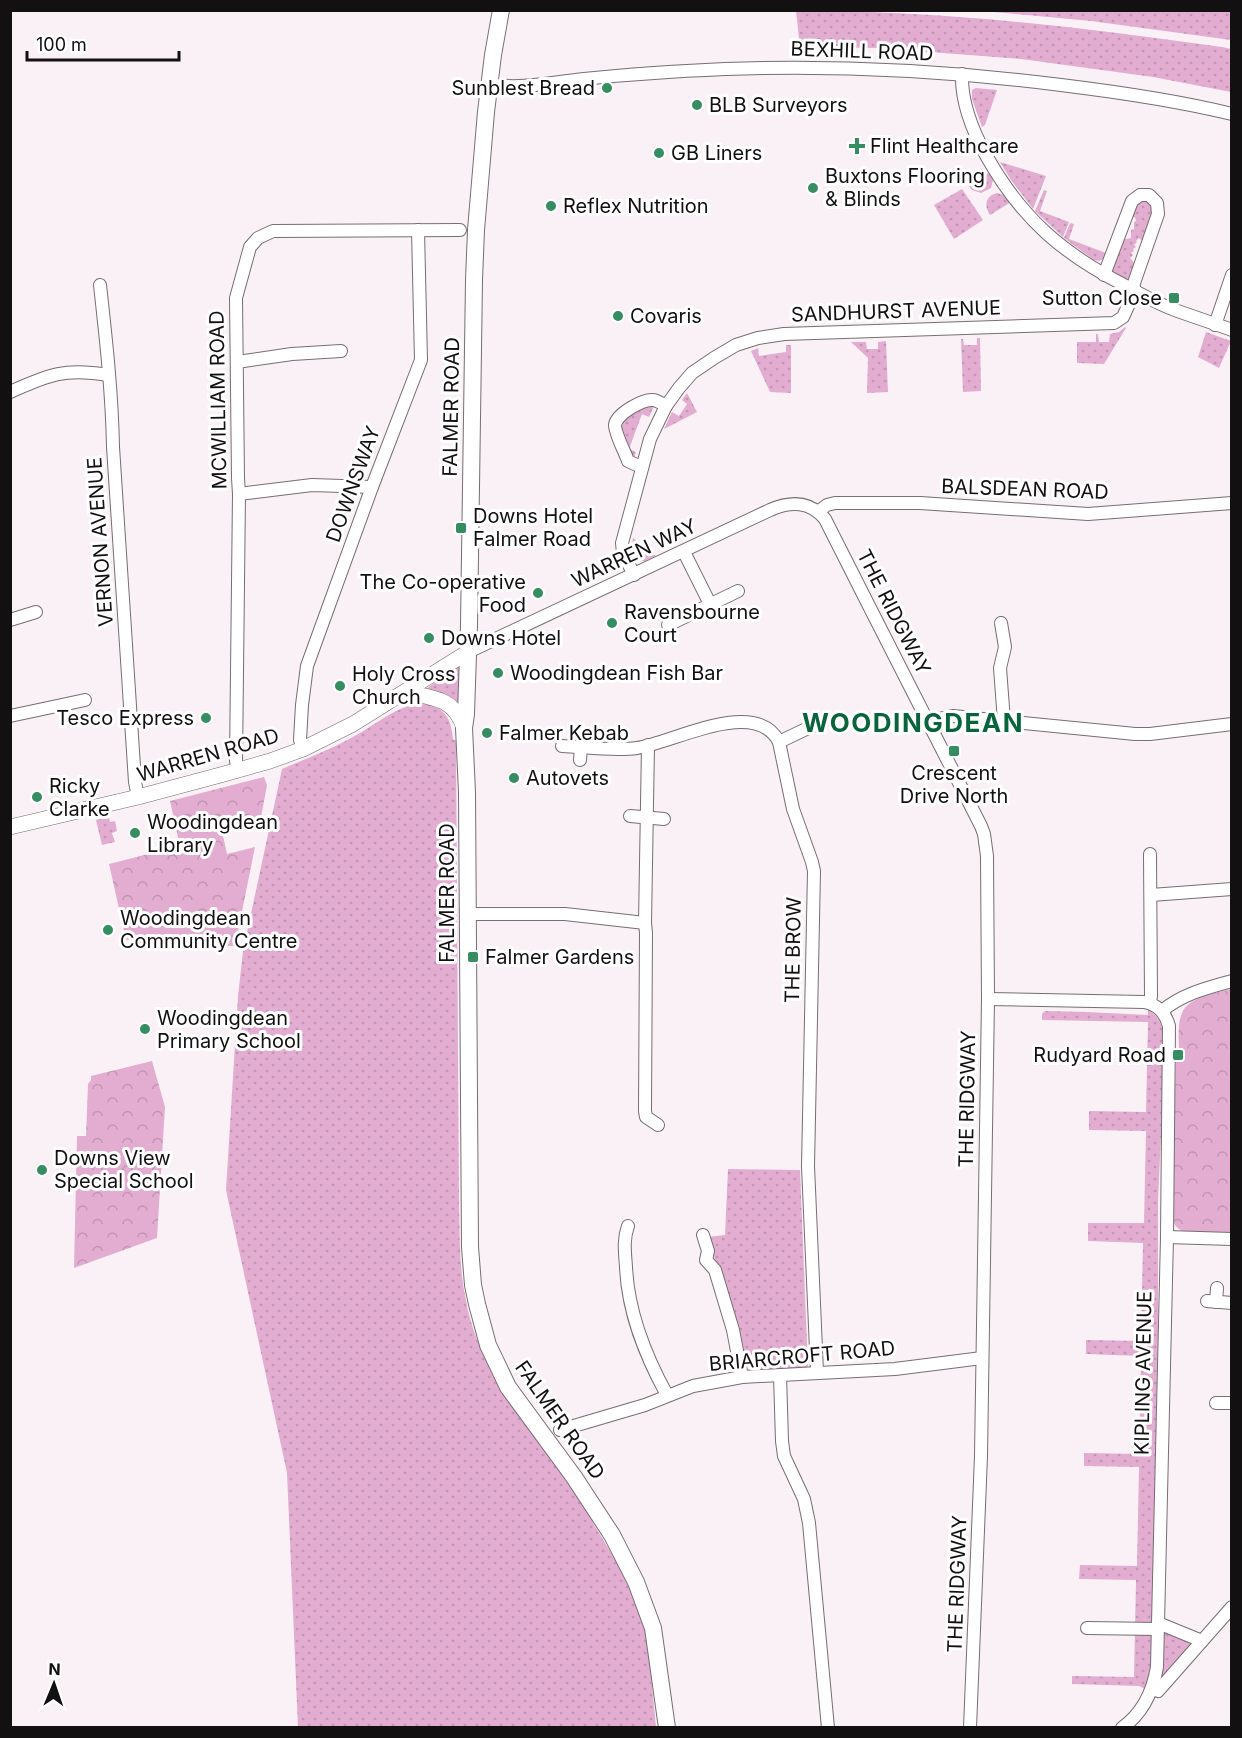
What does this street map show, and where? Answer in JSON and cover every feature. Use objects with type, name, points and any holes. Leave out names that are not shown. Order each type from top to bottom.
[{"type":"main road","name":"FALMER ROAD","points":[[501,10],[489,84],[477,205],[468,652],[464,728],[467,792],[470,1247],[473,1285],[488,1345],[508,1387],[574,1477],[612,1535],[636,1581],[653,1628],[667,1728]]},
{"type":"street","name":"BEXHILL ROAD","points":[[489,84],[512,86],[627,75],[738,69],[844,69],[962,74],[1040,82],[1144,96],[1232,114]]},
{"type":"street","points":[[962,74],[963,98],[977,138],[993,168],[1013,197],[1040,227],[1064,249],[1104,275],[1174,310],[1232,330]]},
{"type":"street","name":"SANDHURST AVENUE","points":[[634,575],[624,558],[622,546],[650,439],[666,406],[685,380],[702,365],[724,351],[752,339],[771,335],[1117,322],[1123,317],[1134,291],[1134,282],[1158,210],[1157,203],[1149,195],[1139,195],[1131,201],[1104,275]]},
{"type":"street","name":"MCWILLIAM ROAD","points":[[238,770],[236,761],[239,494],[235,343],[236,298],[248,251],[258,238],[268,232],[278,230],[460,230]]},
{"type":"street","name":"DOWNSWAY","points":[[303,749],[300,740],[302,705],[308,666],[420,360],[418,230]]},
{"type":"street","points":[[1215,325],[1232,275]]},
{"type":"street","name":"VERNON AVENUE","points":[[100,285],[108,375],[112,393],[113,447],[135,782],[138,797]]},
{"type":"street","points":[[237,363],[292,354],[341,351]]},
{"type":"street","points":[[10,392],[65,372],[108,375]]},
{"type":"street","points":[[641,467],[628,461],[616,431],[616,420],[621,413],[649,400],[655,400],[666,406]]},
{"type":"street","points":[[239,494],[312,485],[372,487]]},
{"type":"street","name":"BALSDEAN ROAD","points":[[819,511],[826,505],[835,503],[889,502],[1088,514],[1232,503]]},
{"type":"street","name":"WARREN WAY","points":[[468,652],[778,506],[799,503],[819,511]]},
{"type":"street","name":"THE RIDGWAY","points":[[819,511],[828,524],[984,834],[988,872],[988,999],[978,1547],[970,1728]]},
{"type":"street","points":[[684,552],[710,604]]},
{"type":"street","points":[[668,625],[738,591]]},
{"type":"street","points":[[10,620],[36,612]]},
{"type":"street","points":[[999,631],[1005,647],[1000,668],[1004,721]]},
{"type":"street","name":"WARREN ROAD","points":[[10,827],[138,797],[238,770],[303,749],[353,724],[468,652]]},
{"type":"street","points":[[405,692],[446,702],[458,714],[464,728]]},
{"type":"street","points":[[10,716],[85,700]]},
{"type":"street","points":[[929,724],[952,716],[1135,734],[1232,724]]},
{"type":"street","points":[[562,746],[637,748],[722,724],[747,722],[758,723],[766,727],[779,742],[827,719]]},
{"type":"street","name":"THE BROW","points":[[779,742],[793,809],[814,871],[808,1166],[817,1372]]},
{"type":"street","points":[[648,745],[645,1114],[658,1125]]},
{"type":"street","points":[[580,760],[581,747]]},
{"type":"street","points":[[630,816],[664,819]]},
{"type":"street","points":[[1149,1003],[1151,996],[1150,854]]},
{"type":"street","points":[[1151,894],[1232,889]]},
{"type":"street","points":[[468,914],[565,914],[645,923]]},
{"type":"street","points":[[988,999],[1132,1001],[1149,1003],[1162,1011],[1186,995],[1232,981]]},
{"type":"street","name":"KIPLING AVENUE","points":[[1122,1728],[1140,1710],[1152,1688],[1157,1667],[1170,1031],[1162,1011]]},
{"type":"street","points":[[628,1226],[624,1240],[631,1308],[642,1341],[667,1395]]},
{"type":"street","points":[[704,1235],[708,1251],[701,1262],[715,1270],[733,1330],[742,1377]]},
{"type":"street","points":[[1167,1237],[1232,1239]]},
{"type":"street","points":[[1217,1288],[1211,1301],[1232,1303]]},
{"type":"street","name":"BRIARCROFT ROAD","points":[[560,1430],[645,1405],[693,1386],[742,1377],[895,1369],[982,1358]]},
{"type":"street","points":[[780,1375],[784,1455],[804,1499],[808,1523],[828,1728]]},
{"type":"street","points":[[1216,1403],[1232,1403]]},
{"type":"street","points":[[1152,1688],[1158,1691],[1232,1607]]},
{"type":"street","points":[[1087,1628],[1158,1627],[1163,1625],[1202,1641]]},
{"type":"green space","points":[[796,11],[903,13],[1009,21],[1222,47],[1231,49],[1231,92],[1153,77],[1021,59],[877,48],[800,47]]},
{"type":"green space","points":[[983,11],[1231,11],[1231,40],[1091,21]]},
{"type":"green space","points":[[976,88],[997,90],[985,125],[982,127],[972,99],[972,90]]},
{"type":"green space","points":[[1000,162],[1046,176],[1033,209],[1011,180]]},
{"type":"green space","points":[[990,172],[993,180],[991,188],[981,193],[972,190],[968,185]]},
{"type":"green space","points":[[962,189],[983,220],[954,239],[934,205]]},
{"type":"green space","points":[[1044,190],[1047,191],[1040,211],[1069,222],[1063,237],[1035,211]]},
{"type":"green space","points":[[997,193],[1007,196],[1011,202],[990,215],[987,202],[990,196]]},
{"type":"green space","points":[[1148,200],[1154,210],[1143,242],[1139,238],[1131,253],[1133,255],[1130,258],[1136,265],[1130,278],[1118,278],[1111,268],[1120,240],[1131,238],[1131,230],[1134,229],[1136,221],[1135,217],[1127,219],[1134,202]]},
{"type":"green space","points":[[1070,223],[1074,224],[1069,239],[1106,253],[1103,259],[1094,260],[1064,238]]},
{"type":"green space","points":[[1125,327],[1104,364],[1077,363],[1077,342],[1096,342],[1096,334],[1098,334],[1099,342],[1109,342],[1110,334],[1119,332]]},
{"type":"green space","points":[[1206,332],[1231,341],[1219,368],[1198,357]]},
{"type":"green space","points":[[977,338],[980,338],[981,391],[963,392],[961,339],[964,345],[977,345]]},
{"type":"green space","points":[[886,341],[888,392],[867,393],[868,358],[851,342],[866,342],[867,349],[878,349],[878,342]]},
{"type":"green space","points":[[786,345],[791,345],[791,393],[770,392],[751,351],[758,348],[759,356],[786,352]]},
{"type":"green space","points":[[687,393],[697,412],[664,429],[672,412],[679,416],[687,404],[682,400]]},
{"type":"green space","points":[[648,404],[655,404],[649,417],[642,414],[629,449],[636,452],[633,462],[618,422]]},
{"type":"green space","points":[[633,538],[656,556],[644,561],[636,559],[631,551]]},
{"type":"green space","points":[[460,664],[462,706],[426,689]]},
{"type":"green space","points":[[421,703],[435,707],[445,714],[453,739],[456,741],[459,1206],[461,1262],[467,1308],[479,1345],[496,1380],[588,1510],[593,1523],[633,1589],[646,1625],[656,1727],[298,1727],[287,1473],[226,1190],[243,951],[282,769],[343,742],[402,708]]},
{"type":"green space","points":[[264,777],[267,785],[260,823],[222,831],[227,854],[255,847],[235,946],[228,946],[218,938],[173,949],[171,940],[138,948],[135,938],[126,940],[109,864],[180,846],[170,801]]},
{"type":"green space","points":[[109,817],[110,822],[115,821],[117,831],[112,833],[115,842],[102,845],[96,820]]},
{"type":"green space","points":[[1231,989],[1231,1233],[1186,1232],[1176,1227],[1172,1216],[1176,1051],[1179,1051],[1179,1022],[1185,1008],[1196,999]]},
{"type":"green space","points":[[1148,1010],[1158,1019],[1163,1032],[1158,1202],[1158,1333],[1151,1672],[1145,1689],[1139,1686],[1072,1684],[1072,1676],[1134,1677],[1136,1580],[1079,1579],[1080,1565],[1137,1566],[1139,1467],[1084,1466],[1084,1453],[1139,1454],[1141,1356],[1086,1354],[1086,1340],[1141,1341],[1143,1243],[1088,1241],[1088,1223],[1144,1223],[1146,1131],[1089,1130],[1089,1111],[1146,1112],[1148,1022],[1042,1020],[1042,1014],[1045,1011],[1148,1015]]},
{"type":"green space","points":[[152,1061],[165,1107],[157,1238],[74,1268],[77,1136],[86,1136],[88,1084],[91,1076]]},
{"type":"green space","points":[[728,1169],[800,1170],[808,1368],[761,1371],[751,1368],[746,1361],[708,1237],[725,1235]]},
{"type":"green space","points":[[1158,1624],[1202,1641],[1166,1682],[1155,1678]]},
{"type":"place","name":"Sunblest Bread","points":[[607,88]]},
{"type":"place","name":"BLB Surveyors","points":[[697,105]]},
{"type":"place","name":"Flint Healthcare","points":[[857,146]]},
{"type":"place","name":"GB Liners","points":[[659,153]]},
{"type":"place","name":"Buxtons Flooring & Blinds","points":[[813,188]]},
{"type":"place","name":"Reflex Nutrition","points":[[551,206]]},
{"type":"place","name":"Sutton Close","points":[[1174,298]]},
{"type":"place","name":"Covaris","points":[[618,316]]},
{"type":"place","name":"Downs Hotel Falmer Road","points":[[461,528]]},
{"type":"place","name":"The Co-operative Food","points":[[538,593]]},
{"type":"place","name":"Ravensbourne Court","points":[[612,623]]},
{"type":"place","name":"Downs Hotel","points":[[429,638]]},
{"type":"place","name":"Woodingdean Fish Bar","points":[[498,673]]},
{"type":"place","name":"Holy Cross Church","points":[[340,686]]},
{"type":"place","name":"Tesco Express","points":[[206,718]]},
{"type":"place","name":"Falmer Kebab","points":[[487,733]]},
{"type":"place","name":"Crescent Drive North","points":[[954,751]]},
{"type":"place","name":"Autovets","points":[[514,778]]},
{"type":"place","name":"Ricky Clarke","points":[[37,797]]},
{"type":"place","name":"Woodingdean Library","points":[[135,833]]},
{"type":"place","name":"Woodingdean Community Centre","points":[[108,930]]},
{"type":"place","name":"Falmer Gardens","points":[[473,957]]},
{"type":"place","name":"Woodingdean Primary School","points":[[145,1029]]},
{"type":"place","name":"Rudyard Road","points":[[1178,1055]]},
{"type":"place","name":"Downs View Special School","points":[[42,1170]]},
{"type":"district","name":"WOODINGDEAN","points":[[913,722]]}]
